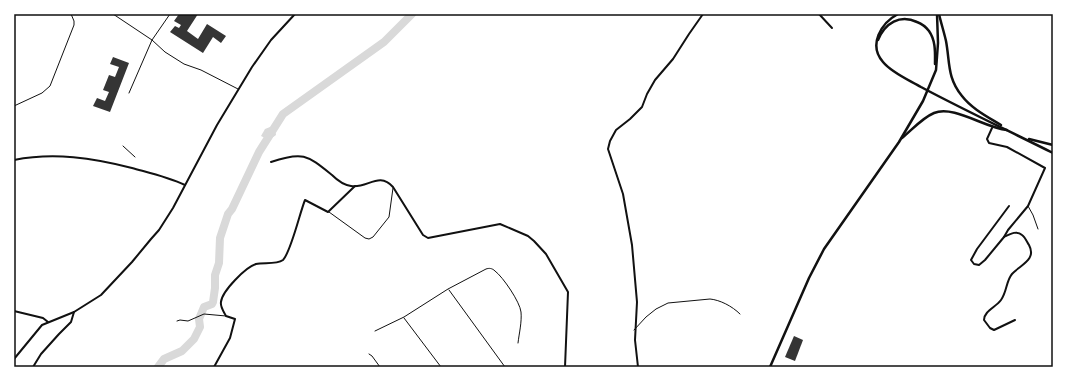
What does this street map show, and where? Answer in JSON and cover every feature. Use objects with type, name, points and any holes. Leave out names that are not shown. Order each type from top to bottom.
[{"type":"main road","points":[[898,14],[889,19],[881,28],[878,37],[876,46],[879,56],[886,66],[936,95],[1053,153]]},
{"type":"main road","points":[[938,14],[946,42],[950,75],[956,88],[970,104],[1008,130]]},
{"type":"main road","points":[[770,367],[816,264],[828,243],[899,142],[923,101],[936,70],[938,14]]},
{"type":"main road","points":[[876,46],[882,33],[890,23],[903,19],[916,21],[926,27],[932,36],[935,48],[936,70]]},
{"type":"main road","points":[[899,142],[923,120],[940,111],[957,113],[992,128],[1008,130]]},
{"type":"main road","points":[[1024,138],[1053,145]]},
{"type":"street","points":[[14,359],[39,328],[48,322],[74,312],[101,295],[159,230],[238,89],[271,40],[295,14]]},
{"type":"street","points":[[638,367],[634,330],[637,302],[632,245],[623,194],[608,149],[610,141],[616,130],[642,107],[653,84],[673,59],[703,14]]},
{"type":"street","points":[[818,14],[832,28]]},
{"type":"street","points":[[992,128],[987,139],[989,142],[1007,147],[1045,168],[1028,206],[1004,237],[982,263],[977,265],[971,262],[977,249],[1009,206]]},
{"type":"street","points":[[14,160],[50,156],[80,158],[131,168],[185,184]]},
{"type":"street","points":[[271,162],[292,156],[303,156],[316,163],[344,184],[355,186],[384,180],[393,187],[425,237],[432,238],[500,224],[528,236],[540,247],[553,265],[568,292],[565,367]]},
{"type":"street","points":[[214,367],[232,332],[235,319],[226,316],[221,304],[222,298],[228,288],[245,271],[257,264],[279,262],[284,258],[295,234],[305,200],[328,212],[355,186]]},
{"type":"street","points":[[1004,237],[1018,232],[1031,249],[1031,254],[1026,262],[1010,276],[1002,299],[986,314],[984,318],[986,324],[992,330],[998,329],[1015,320]]},
{"type":"street","points":[[14,311],[43,318],[48,322]]},
{"type":"street","points":[[33,367],[41,354],[72,322],[74,312]]},
{"type":"lane","points":[[14,106],[42,93],[52,82],[74,25],[71,14]]},
{"type":"lane","points":[[113,14],[184,64],[201,70],[238,89]]},
{"type":"lane","points":[[129,93],[152,40],[170,14]]},
{"type":"lane","points":[[328,212],[369,240],[389,217],[393,187]]},
{"type":"lane","points":[[1028,206],[1038,229]]},
{"type":"lane","points":[[376,332],[404,317],[448,289],[490,268],[495,270],[520,307],[521,319],[518,343]]},
{"type":"lane","points":[[448,289],[505,367]]},
{"type":"lane","points":[[634,330],[656,309],[668,303],[715,299],[740,314]]},
{"type":"lane","points":[[177,321],[188,321],[204,314],[226,316]]},
{"type":"lane","points":[[404,317],[441,367]]},
{"type":"lane","points":[[369,354],[380,367]]},
{"type":"path","points":[[123,146],[135,157]]},
{"type":"shaded area","points":[[270,127],[275,130],[276,135],[269,140],[261,136],[265,129]]},
{"type":"building","points":[[179,14],[198,14],[187,31],[198,39],[207,24],[226,36],[221,43],[213,37],[203,53],[170,32],[175,26],[179,28],[181,25],[174,21]]},
{"type":"building","points":[[113,57],[129,63],[110,112],[93,106],[97,98],[105,101],[109,92],[103,90],[109,75],[115,77],[119,67],[110,64]]},
{"type":"building","points":[[794,336],[803,340],[795,361],[785,357]]},
{"type":"waterway","points":[[158,367],[164,359],[182,351],[194,339],[200,327],[199,319],[204,307],[212,304],[213,302],[215,275],[219,263],[220,238],[228,214],[232,209],[259,152],[283,114],[384,42],[412,14]]}]
